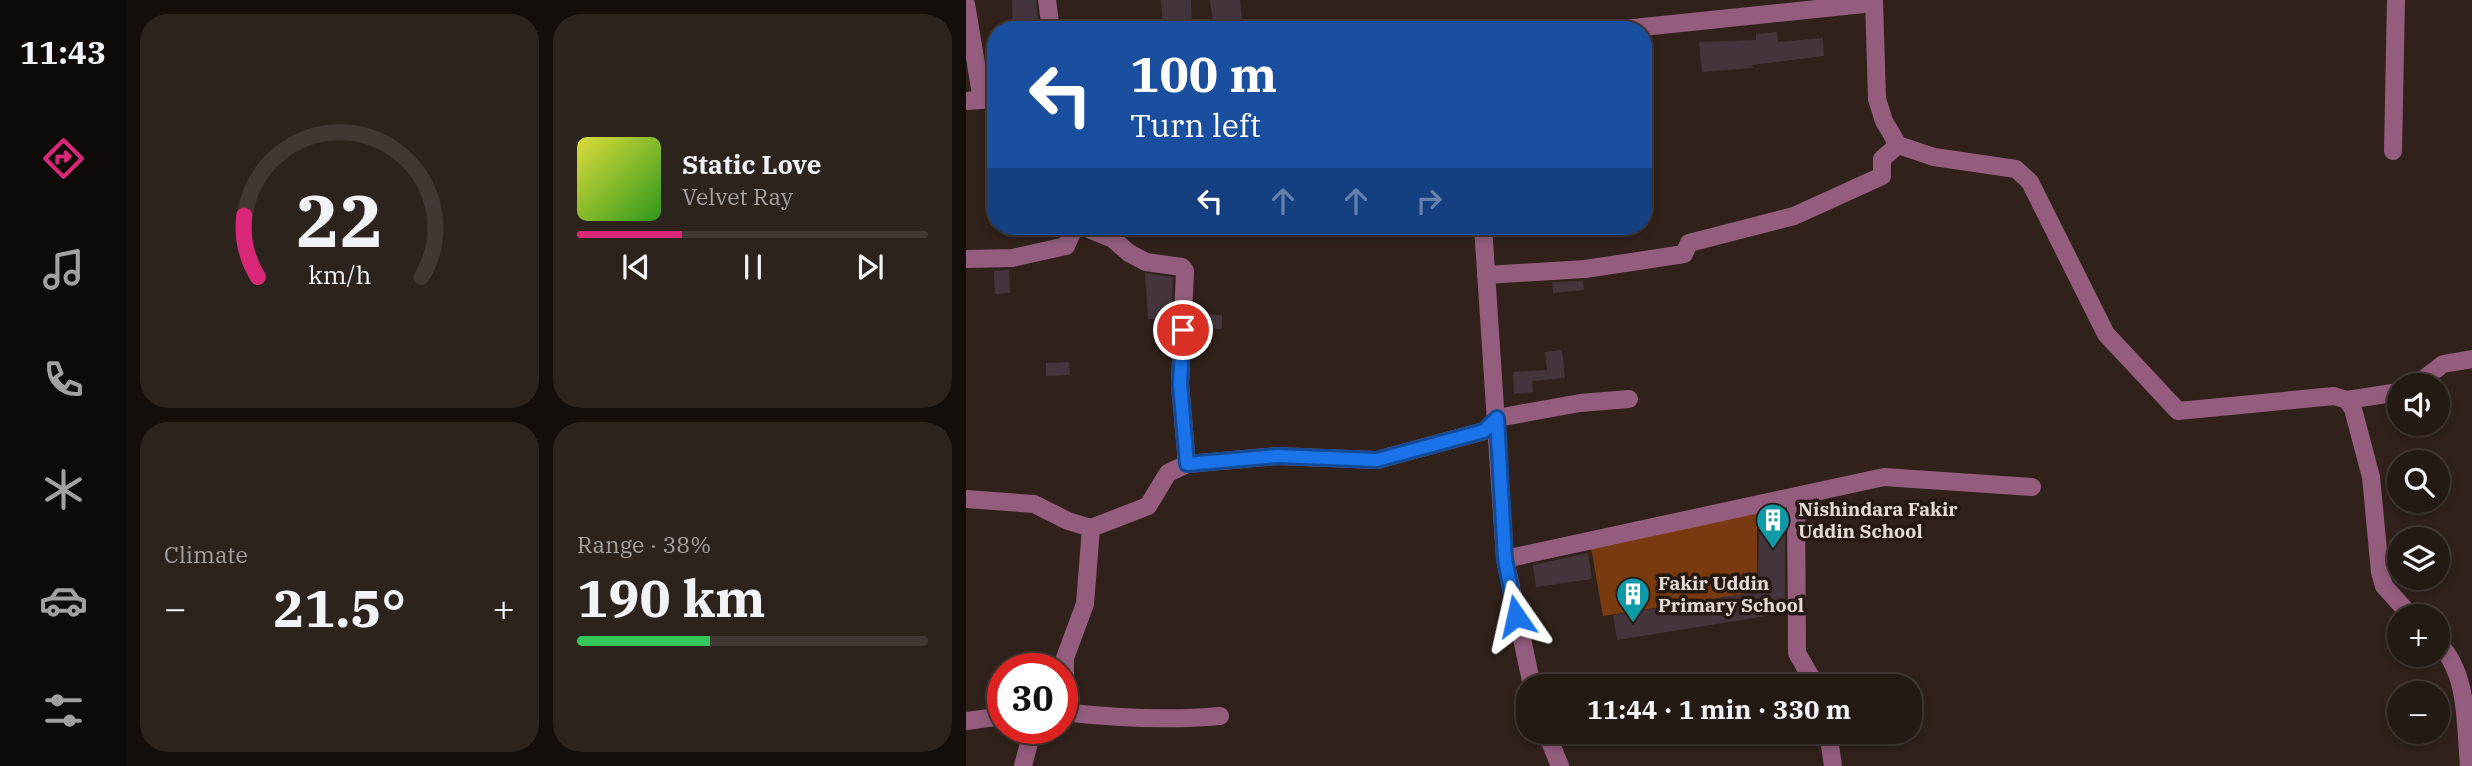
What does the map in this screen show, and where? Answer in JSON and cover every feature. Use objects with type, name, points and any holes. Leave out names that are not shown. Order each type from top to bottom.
[{"type":"street","points":[[1047,0],[1050,21]]},
{"type":"street","points":[[2393,151],[2396,0]]},
{"type":"street","points":[[1652,26],[1874,1],[1877,99],[1884,121],[1898,145],[1934,157],[2016,169],[2030,182],[2106,334],[2178,411],[2334,396],[2347,400],[2387,394]]},
{"type":"street","points":[[966,4],[981,100]]},
{"type":"street","points":[[1486,275],[1585,269],[1684,254],[1689,243],[1794,216],[1882,176],[1882,159],[1898,145]]},
{"type":"street","points":[[966,259],[1012,258],[1066,246],[1072,235]]},
{"type":"street","points":[[1103,235],[1146,262],[1182,267],[1185,271],[1180,384],[1187,464]]},
{"type":"street","points":[[1484,235],[1505,559],[1529,674]]},
{"type":"street","points":[[2431,373],[2443,364],[2472,359]]},
{"type":"street","points":[[966,499],[1034,505],[1068,521],[1091,527],[1148,506],[1168,473],[1187,464],[1277,456],[1377,460],[1484,431],[1497,418],[1580,403],[1629,399]]},
{"type":"street","points":[[2347,400],[2353,409],[2371,477],[2384,586],[2400,604]]},
{"type":"street","points":[[1505,559],[1884,477],[2032,487]]},
{"type":"street","points":[[1796,498],[1797,653],[1809,674]]},
{"type":"street","points":[[1067,653],[1085,604],[1091,527]]},
{"type":"street","points":[[2450,665],[2462,687],[2469,766]]},
{"type":"street","points":[[1078,714],[1167,721],[1220,716]]},
{"type":"street","points":[[966,721],[987,718]]},
{"type":"street","points":[[1023,766],[1028,744]]},
{"type":"street","points":[[1551,744],[1560,766]]},
{"type":"street","points":[[1830,744],[1833,766]]},
{"type":"shaded area","points":[[1757,508],[1757,592],[1603,616],[1590,542]]},
{"type":"building","points":[[1012,0],[1036,0],[1038,21],[1013,21]]},
{"type":"building","points":[[1161,0],[1191,0],[1192,21],[1162,21]]},
{"type":"building","points":[[1210,0],[1240,0],[1242,21],[1213,21]]},
{"type":"building","points":[[1777,32],[1778,42],[1823,38],[1824,56],[1752,65],[1753,68],[1702,72],[1699,42],[1756,40],[1756,34]]},
{"type":"building","points":[[1009,270],[1010,293],[995,294],[994,271]]},
{"type":"building","points":[[1145,273],[1173,277],[1171,320],[1148,319]]},
{"type":"building","points":[[1583,281],[1584,290],[1553,293],[1552,282]]},
{"type":"building","points":[[1203,314],[1222,315],[1222,329],[1203,329]]},
{"type":"building","points":[[1562,350],[1565,378],[1532,381],[1533,392],[1514,394],[1513,372],[1547,370],[1545,352]]},
{"type":"building","points":[[1069,362],[1070,375],[1046,376],[1046,363]]},
{"type":"building","name":"Nishindara Fakir Uddin School","points":[[1785,510],[1785,613],[1617,640],[1613,615],[1757,592],[1760,516]]},
{"type":"building","points":[[1588,553],[1592,579],[1536,587],[1533,565]]},
{"type":"place","name":"Nishindara Fakir Uddin School","points":[[1773,550]]},
{"type":"place","name":"Fakir Uddin Primary School","points":[[1633,624]]},
{"type":"route","points":[[1183,330],[1180,384],[1187,464],[1277,456],[1377,460],[1484,431],[1497,418],[1505,559],[1516,616]]}]
